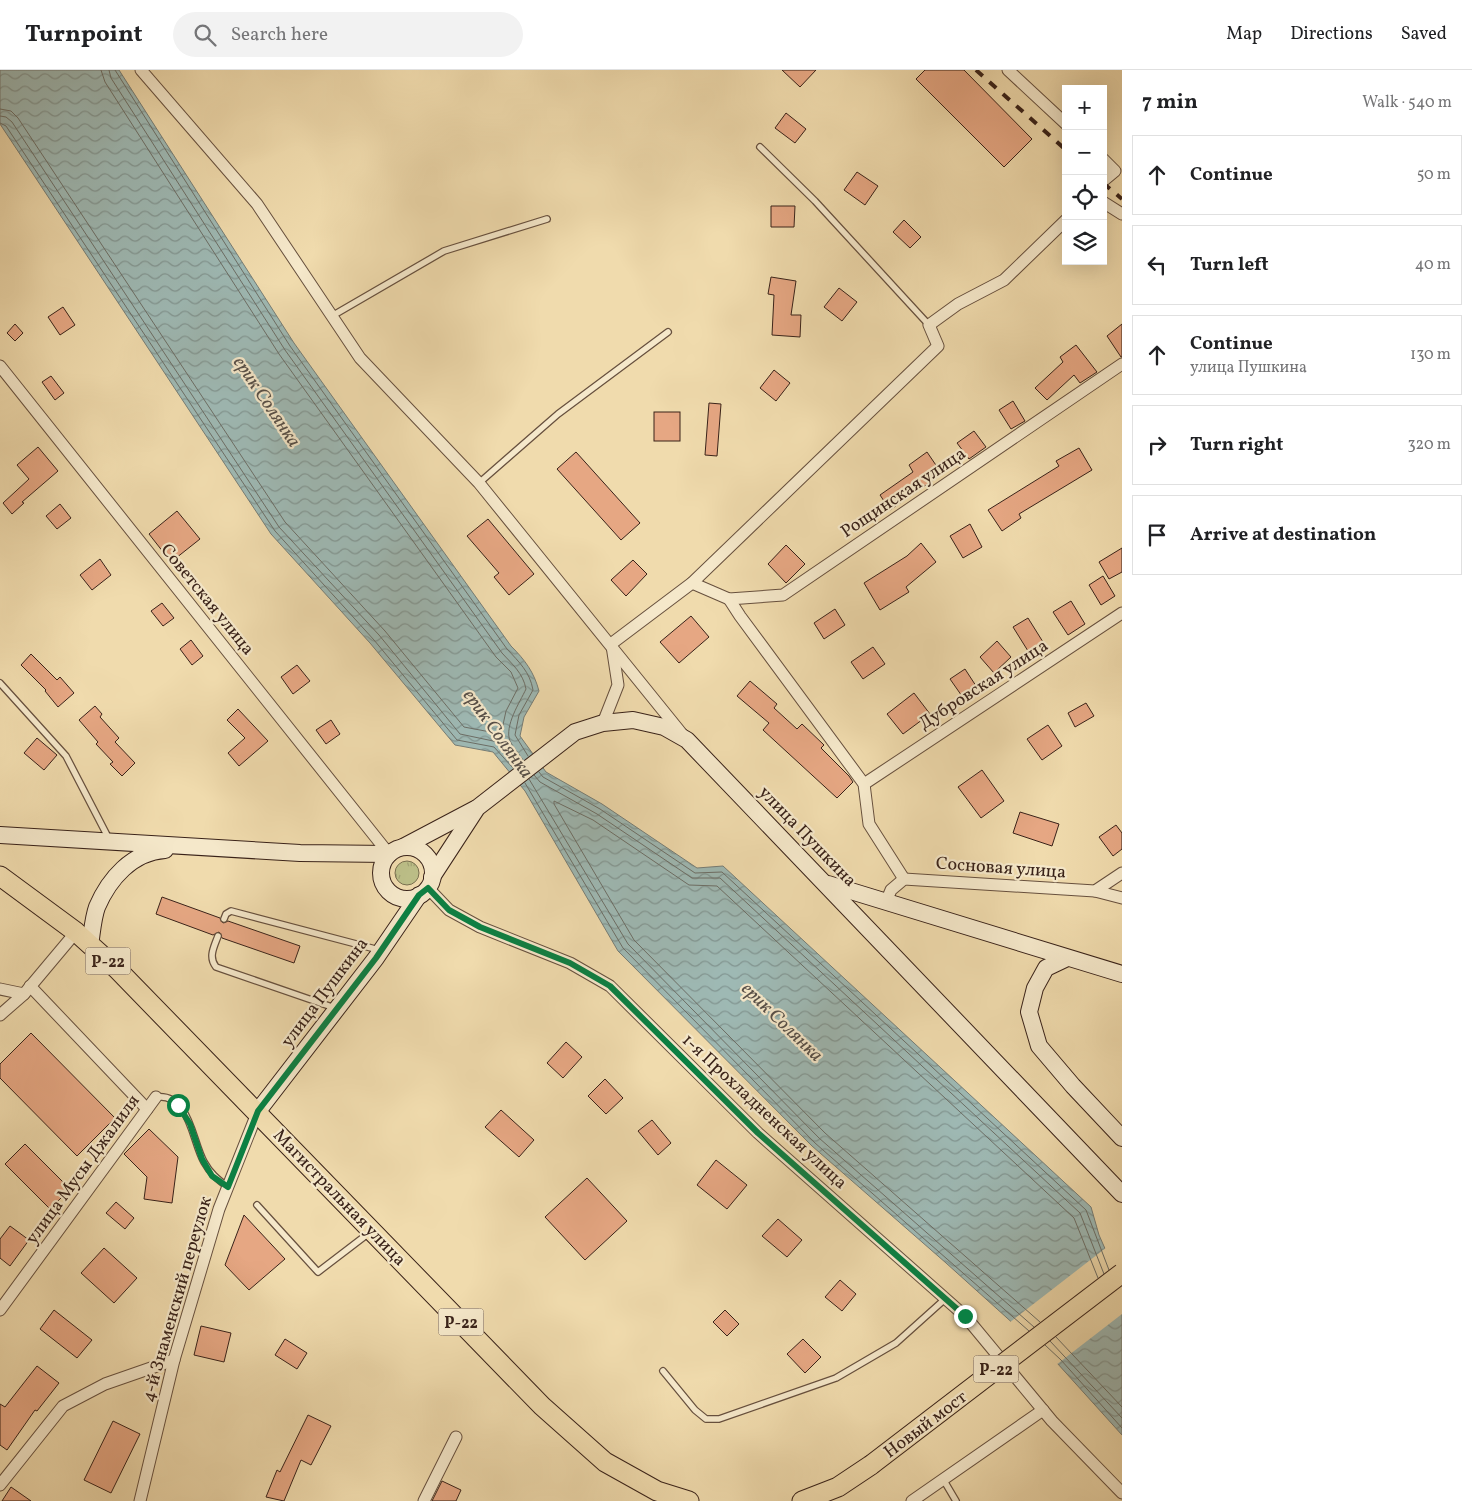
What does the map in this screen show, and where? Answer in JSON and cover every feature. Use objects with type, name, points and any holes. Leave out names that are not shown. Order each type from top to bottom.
[{"type":"highway","name":"Магистральная улица","points":[[0,876],[76,932],[90,945],[258,1111],[542,1406],[605,1462],[657,1492],[689,1501]]},
{"type":"highway","name":"Новый мост","points":[[802,1501],[838,1486],[871,1465],[1122,1273]]},
{"type":"main road","name":"улица Пушкина","points":[[258,1111],[381,950],[426,887],[477,808],[575,732],[603,723],[632,720],[664,727],[687,740],[1122,1194]]},
{"type":"main road","points":[[0,835],[300,853],[396,851],[419,850],[425,855],[432,869],[426,887],[400,897],[394,895],[384,885],[382,865],[396,851],[477,808]]},
{"type":"main road","points":[[90,945],[97,908],[117,873],[138,858],[160,850],[197,847]]},
{"type":"main road","points":[[826,883],[1122,974]]},
{"type":"main road","points":[[1067,958],[1046,968],[1035,988],[1029,1012],[1040,1046],[1073,1086],[1122,1138]]},
{"type":"street","points":[[141,70],[257,204],[360,358],[479,482],[687,740]]},
{"type":"street","points":[[1008,70],[1062,120]]},
{"type":"street","points":[[1107,163],[1118,174]]},
{"type":"street","points":[[1107,205],[1122,214]]},
{"type":"street","points":[[611,644],[692,583],[938,346],[929,325],[958,304],[1004,280],[1062,224]]},
{"type":"street","name":"Рощинская улица","points":[[692,583],[729,599],[783,595],[1122,364]]},
{"type":"street","name":"Советская улица","points":[[0,366],[396,851]]},
{"type":"street","points":[[729,599],[864,784],[869,824],[904,878],[891,890],[886,902]]},
{"type":"street","name":"Дубровская улица","points":[[864,784],[1122,613]]},
{"type":"street","points":[[603,723],[618,686],[611,644]]},
{"type":"street","points":[[1095,891],[1122,873]]},
{"type":"street","name":"Сосновая улица","points":[[904,878],[1095,891],[1122,898]]},
{"type":"street","name":"1-я Прохладненская улица","points":[[426,887],[449,910],[480,927],[570,963],[610,986],[758,1133],[976,1328],[1078,1450],[1122,1493]]},
{"type":"street","points":[[0,1015],[27,990],[76,932]]},
{"type":"street","points":[[0,989],[27,990],[147,1110]]},
{"type":"street","name":"улица Мусы Джалиля","points":[[0,1310],[156,1097]]},
{"type":"street","name":"4-й Знаменский переулок","points":[[140,1501],[174,1360],[228,1187],[258,1111]]},
{"type":"street","points":[[0,1485],[63,1406],[105,1384],[174,1360]]},
{"type":"street","points":[[912,1501],[1043,1410]]},
{"type":"street","points":[[424,1501],[456,1437]]},
{"type":"lane","points":[[760,148],[815,202],[929,325]]},
{"type":"lane","points":[[332,316],[444,251],[547,219]]},
{"type":"lane","points":[[479,482],[558,414],[668,332]]},
{"type":"lane","points":[[0,683],[66,756],[111,843]]},
{"type":"lane","points":[[224,919],[226,914],[231,911],[381,950]]},
{"type":"lane","points":[[218,936],[211,956],[212,962],[216,967],[337,1008]]},
{"type":"lane","points":[[156,1097],[164,1096],[178,1105],[190,1124],[202,1159],[212,1176],[228,1187]]},
{"type":"lane","points":[[257,1205],[318,1272],[372,1230]]},
{"type":"lane","points":[[663,1371],[695,1410],[706,1419],[719,1420],[836,1378],[896,1343],[945,1299]]},
{"type":"lane","points":[[943,1479],[956,1501]]},
{"type":"green space","points":[[407,861],[415,865],[419,873],[415,881],[407,885],[399,881],[395,873],[399,865]]},
{"type":"water","name":"ерик Солянка","points":[[0,70],[119,70],[294,343],[528,667],[539,691],[524,717],[520,736],[546,772],[602,804],[697,868],[723,866],[1091,1207],[1099,1235],[1122,1287],[1122,1435],[1057,1363],[812,1146],[618,951],[525,791],[493,752],[455,745],[370,643],[271,534],[0,124]]},
{"type":"pier","points":[[1107,1247],[1122,1281],[1122,1314],[1056,1365],[1009,1323]]},
{"type":"building","points":[[782,70],[816,70],[800,87]]},
{"type":"building","points":[[925,70],[964,70],[1032,139],[1004,167],[916,79]]},
{"type":"building","points":[[786,113],[806,129],[795,143],[775,128]]},
{"type":"building","points":[[857,172],[878,186],[865,205],[844,190]]},
{"type":"building","points":[[771,206],[795,206],[794,227],[771,227]]},
{"type":"building","points":[[904,220],[921,237],[910,248],[893,232]]},
{"type":"building","points":[[771,277],[796,281],[791,315],[801,315],[800,337],[772,335],[774,295],[768,294]]},
{"type":"building","points":[[839,288],[857,302],[842,321],[824,307]]},
{"type":"building","points":[[63,307],[75,325],[60,335],[48,317]]},
{"type":"building","points":[[15,324],[23,333],[15,341],[7,333]]},
{"type":"building","points":[[1122,324],[1122,357],[1121,357],[1107,336]]},
{"type":"building","points":[[1076,345],[1097,372],[1080,383],[1074,375],[1047,400],[1035,388],[1063,362],[1060,357]]},
{"type":"building","points":[[774,370],[790,383],[776,401],[760,388]]},
{"type":"building","points":[[51,376],[64,393],[55,400],[42,382]]},
{"type":"building","points":[[1013,401],[1025,421],[1011,429],[999,410]]},
{"type":"building","points":[[709,403],[721,404],[717,456],[705,455]]},
{"type":"building","points":[[654,412],[680,412],[680,441],[654,441]]},
{"type":"building","points":[[974,431],[986,447],[969,459],[957,443]]},
{"type":"building","points":[[38,447],[58,471],[22,502],[24,503],[12,514],[3,503],[29,479],[17,465]]},
{"type":"building","points":[[1079,448],[1092,470],[1019,514],[1021,518],[1002,531],[988,510],[1059,466],[1056,461]]},
{"type":"building","points":[[576,452],[640,523],[621,540],[557,469]]},
{"type":"building","points":[[927,452],[942,474],[890,510],[880,495],[913,472],[909,465]]},
{"type":"building","points":[[60,504],[71,518],[57,529],[46,516]]},
{"type":"building","points":[[177,511],[200,539],[171,562],[149,534]]},
{"type":"building","points":[[488,519],[534,574],[509,595],[494,577],[499,573],[467,536]]},
{"type":"building","points":[[970,524],[982,547],[963,558],[950,536]]},
{"type":"building","points":[[921,543],[936,562],[906,587],[909,592],[880,610],[864,583],[907,556]]},
{"type":"building","points":[[786,545],[805,564],[786,583],[768,564]]},
{"type":"building","points":[[1122,548],[1122,572],[1109,579],[1099,562]]},
{"type":"building","points":[[100,559],[111,575],[92,590],[80,575]]},
{"type":"building","points":[[633,560],[647,574],[626,596],[611,580]]},
{"type":"building","points":[[1103,576],[1115,596],[1101,605],[1089,585]]},
{"type":"building","points":[[1071,601],[1085,624],[1068,635],[1053,612]]},
{"type":"building","points":[[162,603],[174,618],[163,626],[151,611]]},
{"type":"building","points":[[835,609],[845,625],[824,639],[814,623]]},
{"type":"building","points":[[691,616],[709,637],[679,663],[660,642]]},
{"type":"building","points":[[1028,618],[1043,642],[1028,651],[1013,627]]},
{"type":"building","points":[[191,640],[203,656],[192,665],[180,649]]},
{"type":"building","points":[[997,641],[1011,657],[994,673],[980,657]]},
{"type":"building","points":[[873,647],[885,664],[863,679],[851,662]]},
{"type":"building","points":[[31,654],[57,680],[60,677],[74,693],[58,707],[46,690],[21,665]]},
{"type":"building","points":[[297,665],[310,681],[293,694],[281,677]]},
{"type":"building","points":[[965,669],[978,689],[964,699],[950,679]]},
{"type":"building","points":[[750,681],[777,704],[774,708],[797,729],[802,724],[824,745],[821,748],[849,776],[853,782],[837,798],[763,730],[769,723],[737,696]]},
{"type":"building","points":[[914,693],[930,714],[903,734],[887,714]]},
{"type":"building","points":[[1086,703],[1094,716],[1075,727],[1068,713]]},
{"type":"building","points":[[95,706],[102,714],[100,717],[119,738],[115,742],[135,763],[122,776],[110,764],[113,762],[96,744],[98,742],[79,720]]},
{"type":"building","points":[[238,709],[268,741],[239,766],[228,753],[245,738],[227,720]]},
{"type":"building","points":[[331,720],[340,734],[326,744],[316,730]]},
{"type":"building","points":[[1048,725],[1062,746],[1042,760],[1027,739]]},
{"type":"building","points":[[37,738],[57,755],[44,770],[24,753]]},
{"type":"building","points":[[982,770],[1004,801],[981,818],[958,787]]},
{"type":"building","points":[[1020,812],[1059,824],[1052,846],[1013,833]]},
{"type":"building","points":[[1116,825],[1122,833],[1122,849],[1113,856],[1099,837]]},
{"type":"building","points":[[162,897],[220,918],[223,923],[228,921],[300,946],[294,963],[222,938],[219,932],[213,935],[156,914]]},
{"type":"building","points":[[31,1033],[115,1118],[77,1156],[0,1078],[0,1064]]},
{"type":"building","points":[[566,1042],[582,1057],[563,1078],[547,1063]]},
{"type":"building","points":[[605,1079],[623,1098],[606,1114],[588,1096]]},
{"type":"building","points":[[501,1110],[534,1140],[519,1157],[485,1127]]},
{"type":"building","points":[[652,1120],[671,1143],[658,1155],[638,1131]]},
{"type":"building","points":[[149,1129],[178,1157],[172,1203],[144,1199],[147,1177],[124,1154]]},
{"type":"building","points":[[25,1144],[70,1189],[50,1209],[5,1164]]},
{"type":"building","points":[[716,1160],[747,1185],[727,1209],[697,1185]]},
{"type":"building","points":[[587,1178],[627,1221],[585,1260],[545,1217]]},
{"type":"building","points":[[116,1202],[134,1218],[125,1229],[106,1213]]},
{"type":"building","points":[[244,1215],[285,1259],[249,1290],[225,1265]]},
{"type":"building","points":[[778,1219],[802,1240],[787,1257],[762,1236]]},
{"type":"building","points":[[10,1226],[29,1240],[10,1266],[0,1258],[0,1239]]},
{"type":"building","points":[[104,1248],[137,1278],[114,1303],[81,1273]]},
{"type":"building","points":[[840,1280],[856,1294],[842,1311],[825,1297]]},
{"type":"building","points":[[54,1310],[92,1340],[77,1358],[40,1329]]},
{"type":"building","points":[[725,1310],[739,1324],[727,1336],[713,1322]]},
{"type":"building","points":[[201,1326],[231,1333],[224,1362],[194,1355]]},
{"type":"building","points":[[285,1339],[307,1353],[297,1369],[275,1355]]},
{"type":"building","points":[[803,1339],[821,1357],[805,1373],[787,1354]]},
{"type":"building","points":[[37,1366],[59,1383],[37,1411],[35,1410],[7,1450],[0,1445],[0,1404],[5,1407]]},
{"type":"building","points":[[308,1415],[331,1426],[311,1465],[301,1460],[284,1501],[266,1497],[277,1470],[280,1472]]},
{"type":"building","points":[[113,1421],[140,1434],[111,1493],[84,1480]]},
{"type":"building","points":[[442,1481],[461,1490],[456,1501],[432,1501]]},
{"type":"building","points":[[11,1487],[31,1501],[2,1501]]},
{"type":"railway","points":[[976,70],[1062,146]]},
{"type":"railway","points":[[1107,186],[1122,199]]},
{"type":"route","points":[[178,1105],[190,1124],[202,1159],[212,1176],[228,1187],[258,1111],[376,958],[419,895],[428,888],[447,909],[480,927],[570,963],[610,986],[758,1133],[965,1316]]}]
